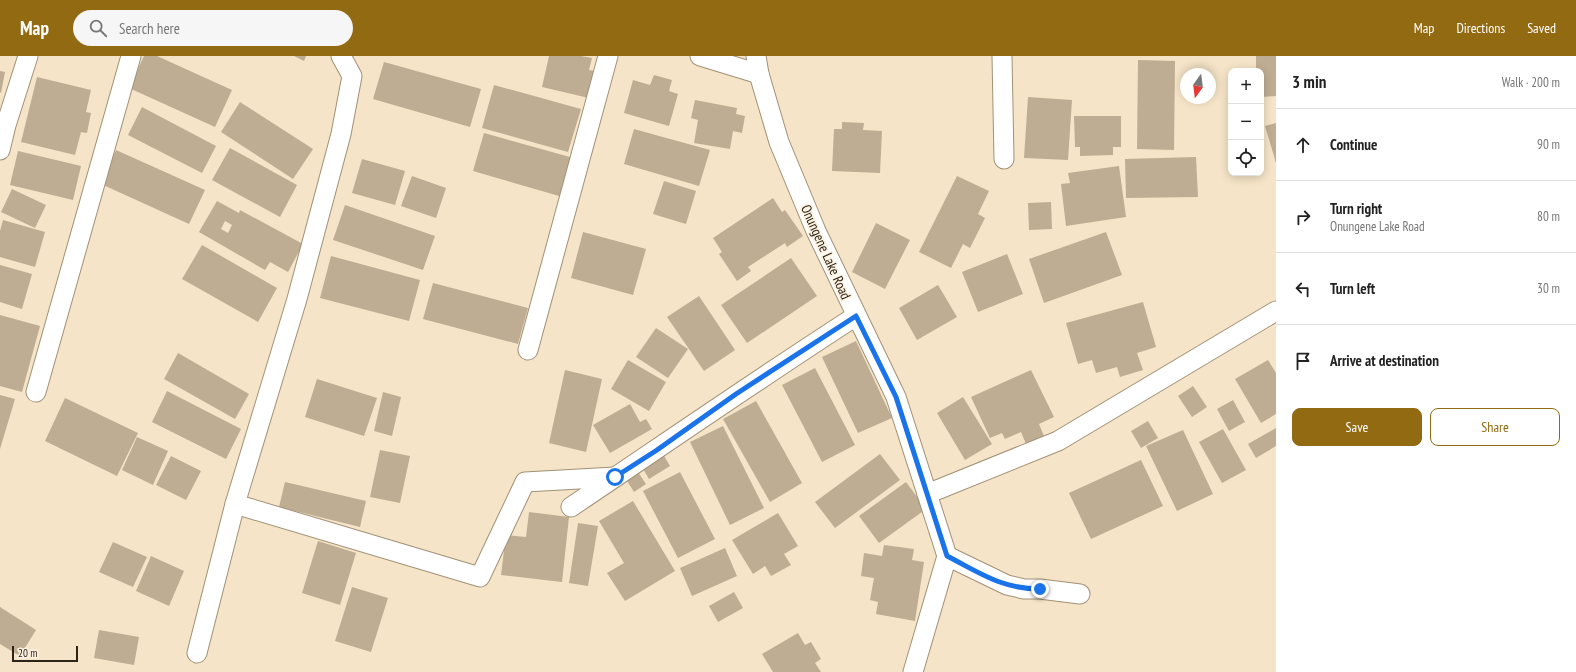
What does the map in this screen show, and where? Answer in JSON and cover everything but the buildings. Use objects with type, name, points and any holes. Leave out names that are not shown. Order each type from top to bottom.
[{"type":"street","points":[[0,150],[6,125],[28,56]]},
{"type":"street","points":[[36,392],[131,56]]},
{"type":"street","points":[[197,653],[235,504],[297,299],[341,134],[352,76],[341,56]]},
{"type":"street","points":[[528,350],[608,56]]},
{"type":"street","points":[[700,56],[758,65]]},
{"type":"street","points":[[1002,56],[1004,159]]},
{"type":"street","name":"Onungene Lake Road","points":[[758,65],[779,142],[816,231],[896,397],[947,556]]},
{"type":"street","points":[[927,494],[1058,441],[1276,311]]},
{"type":"street","points":[[571,507],[657,450],[736,394],[856,316]]},
{"type":"street","points":[[235,504],[480,577],[525,482],[615,477]]},
{"type":"street","points":[[913,672],[947,556],[1007,586],[1080,594]]},
{"type":"route","points":[[615,477],[657,450],[736,394],[856,316],[896,397],[947,556],[1007,586],[1024,589],[1040,589]]}]
